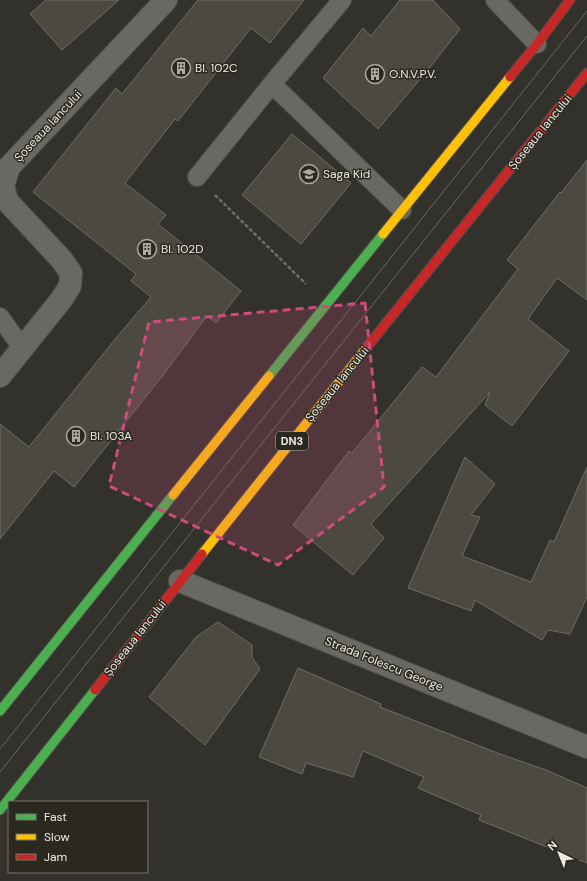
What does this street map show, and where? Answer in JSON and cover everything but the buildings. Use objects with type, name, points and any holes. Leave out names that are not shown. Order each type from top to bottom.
[{"type":"main road","points":[[0,711],[326,304],[537,44],[570,0]]},
{"type":"main road","name":"Șoseaua Iancului","points":[[0,810],[180,580],[587,73]]},
{"type":"street","name":"Șoseaua Iancului","points":[[0,376],[61,300],[70,286],[71,273],[62,260],[7,201],[3,186],[9,167],[166,0]]},
{"type":"street","name":"Strada Folescu George","points":[[180,580],[585,741]]},
{"type":"lane","points":[[197,177],[342,0]]},
{"type":"lane","points":[[495,0],[537,44]]},
{"type":"lane","points":[[272,84],[402,210]]},
{"type":"lane","points":[[0,316],[23,349]]},
{"type":"path","points":[[197,177],[326,304]]},
{"type":"highlighted area","points":[[365,303],[384,487],[278,565],[109,486],[149,322]]},
{"type":"tram line","points":[[0,749],[587,11]]},
{"type":"tram line","points":[[0,772],[587,36]]},
{"type":"traffic: fast","points":[[269,376],[383,234]]},
{"type":"traffic: fast","points":[[0,711],[173,495]]},
{"type":"traffic: fast","points":[[0,810],[95,690]]},
{"type":"traffic: slow","points":[[383,234],[510,77]]},
{"type":"traffic: slow","points":[[202,554],[367,347]]},
{"type":"traffic: slow","points":[[173,495],[269,376]]},
{"type":"traffic: jam","points":[[510,77],[570,0]]},
{"type":"traffic: jam","points":[[367,347],[587,73]]},
{"type":"traffic: jam","points":[[95,690],[202,554]]},
{"type":"place","name":"Bl. 102C","points":[[181,68]]},
{"type":"place","name":"O.N.V.P.V.","points":[[375,74]]},
{"type":"place","name":"Saga Kid","points":[[309,174]]},
{"type":"place","name":"Bl. 102D","points":[[147,249]]},
{"type":"place","name":"Bl. 103A","points":[[76,436]]}]
